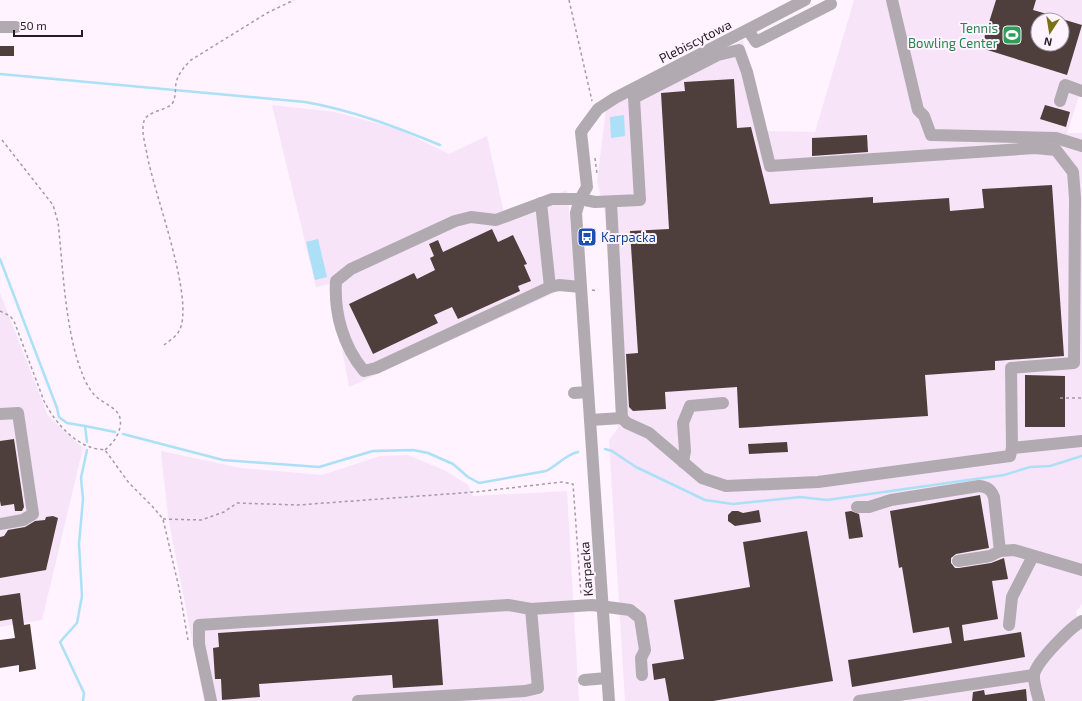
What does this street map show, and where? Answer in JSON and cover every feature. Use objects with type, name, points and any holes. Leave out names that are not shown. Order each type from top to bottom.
[{"type":"street","name":"Plebiscytowa","points":[[598,109],[615,98],[805,0]]},
{"type":"street","points":[[892,0],[918,110],[924,116],[931,135],[1056,138],[1082,146]]},
{"type":"street","points":[[748,30],[756,42],[831,4]]},
{"type":"street","points":[[0,27],[16,27]]},
{"type":"street","points":[[581,287],[559,285],[550,287],[376,368],[364,371],[357,363],[340,327],[335,300],[336,281],[352,269],[455,221],[472,217],[496,220],[552,199],[580,199],[595,202],[640,200],[634,98],[718,55],[739,50],[747,72],[770,166],[1035,148],[1056,150],[1073,172],[1078,264],[1074,363],[1011,368],[1012,448],[1010,456],[818,482],[733,486],[711,482],[702,478],[649,433],[627,423],[622,418],[611,202]]},
{"type":"street","points":[[1060,101],[1065,86],[1082,91]]},
{"type":"street","name":"Karpacka","points":[[598,109],[581,132],[587,187],[580,199],[576,213],[609,701]]},
{"type":"street","points":[[541,203],[550,287]]},
{"type":"street","points":[[574,393],[588,392]]},
{"type":"street","points":[[683,462],[685,451],[683,423],[690,406],[723,403]]},
{"type":"street","points":[[0,414],[18,413],[33,514],[23,520],[0,524]]},
{"type":"street","points":[[590,420],[622,418]]},
{"type":"street","points":[[1012,448],[1082,440]]},
{"type":"street","points":[[857,507],[869,507],[891,500],[987,487],[992,492],[994,497],[1000,551]]},
{"type":"street","points":[[958,561],[990,556],[1000,551],[1014,550],[1082,570]]},
{"type":"street","points":[[1008,625],[1012,597],[1033,556]]},
{"type":"street","points":[[211,701],[199,644],[199,625],[508,605],[531,609],[582,605],[630,610],[640,618],[645,650],[641,658],[642,675]]},
{"type":"street","points":[[358,701],[525,691],[538,688],[531,609]]},
{"type":"street","points":[[1039,701],[1034,675],[1048,653],[1075,625],[1082,622]]},
{"type":"street","points":[[859,701],[1034,675]]},
{"type":"street","points":[[584,680],[607,678]]},
{"type":"path","points":[[164,345],[180,330],[183,319],[183,300],[178,268],[150,172],[144,138],[144,121],[147,116],[172,104],[181,71],[191,60],[267,13],[294,0]]},
{"type":"path","points":[[568,0],[589,92]]},
{"type":"path","points":[[2,140],[53,205],[58,222],[70,325],[82,373],[92,393],[118,413],[122,419],[119,432],[113,443],[105,450]]},
{"type":"path","points":[[0,311],[10,316],[14,321],[44,401],[50,413],[58,423],[78,440],[90,447],[105,450],[129,483],[163,519],[179,588],[189,647]]},
{"type":"path","points":[[1060,398],[1082,398]]},
{"type":"path","points":[[163,519],[201,520],[224,512],[237,503],[298,505],[475,492],[562,482],[573,484],[582,605]]},
{"type":"shaded area","points":[[854,0],[1082,0],[1082,87],[1067,133],[1082,133],[1082,604],[1076,612],[1082,629],[1082,701],[625,701],[609,440],[618,428],[605,212],[597,182],[606,109],[743,40],[765,131],[815,132]]},
{"type":"shaded area","points":[[272,105],[335,112],[398,129],[449,154],[487,136],[504,213],[567,190],[576,283],[349,387],[330,284],[316,287]]},
{"type":"shaded area","points":[[0,293],[48,416],[83,448],[42,620],[0,627]]},
{"type":"shaded area","points":[[161,451],[241,468],[322,475],[380,456],[408,455],[446,471],[468,485],[473,496],[567,491],[579,701],[204,701],[168,517]]},
{"type":"water","points":[[624,115],[625,136],[611,138],[610,117]]},
{"type":"water","points":[[318,239],[327,277],[315,280],[306,242]]},
{"type":"building","name":"Tennis Bowling Center","points":[[996,0],[1036,0],[1033,10],[1040,12],[1030,12],[1030,52],[1070,52],[1070,21],[1082,25],[1067,75],[981,48]]},
{"type":"building","points":[[0,46],[14,46],[14,56],[0,56]]},
{"type":"building","points":[[734,79],[737,128],[751,127],[770,204],[873,197],[873,203],[949,198],[950,211],[984,208],[982,189],[1052,185],[1064,356],[995,361],[995,370],[925,375],[928,416],[739,428],[737,387],[665,392],[666,409],[633,411],[629,407],[626,354],[638,353],[630,231],[669,229],[661,93],[685,91],[684,82]]},
{"type":"building","points":[[1045,105],[1070,112],[1066,127],[1040,119]]},
{"type":"building","points":[[867,135],[868,152],[812,156],[812,138]]},
{"type":"building","points":[[492,229],[498,242],[513,235],[527,264],[524,265],[531,281],[518,286],[520,291],[458,319],[452,307],[434,315],[438,323],[373,354],[349,304],[414,273],[417,279],[435,270],[430,258],[434,256],[429,244],[438,240],[443,252]]},
{"type":"building","points":[[1025,375],[1065,376],[1065,427],[1025,427]]},
{"type":"building","points":[[14,439],[24,507],[22,511],[15,511],[14,504],[1,506],[0,501],[0,441]]},
{"type":"building","points":[[787,442],[788,452],[749,454],[748,444]]},
{"type":"building","points":[[980,495],[989,548],[956,554],[951,558],[951,563],[955,568],[959,568],[991,563],[1004,558],[1008,579],[992,581],[998,619],[962,625],[964,641],[1021,632],[1025,657],[852,687],[848,660],[952,643],[949,627],[913,633],[902,567],[899,568],[890,511]]},
{"type":"building","points":[[759,510],[761,522],[735,526],[728,521],[728,515],[732,511],[743,513]]},
{"type":"building","points":[[851,511],[859,514],[863,537],[849,539],[845,512]]},
{"type":"building","points":[[53,516],[58,518],[46,570],[0,578],[0,537],[4,536],[8,530],[25,527],[35,521],[45,520],[46,517]]},
{"type":"building","points":[[807,531],[833,681],[713,701],[669,701],[665,678],[654,680],[652,664],[684,659],[674,600],[750,587],[743,542]]},
{"type":"building","points":[[20,593],[24,625],[30,624],[36,669],[19,672],[19,665],[0,668],[0,640],[15,638],[12,619],[0,621],[0,596]]},
{"type":"building","points":[[438,619],[443,685],[393,688],[392,675],[259,684],[260,697],[222,700],[221,679],[215,679],[213,648],[219,647],[218,633]]},
{"type":"building","points":[[1026,689],[1027,701],[972,701],[973,692],[984,690],[985,695]]},
{"type":"waterway","points":[[0,74],[305,102],[357,114],[440,145]]},
{"type":"waterway","points":[[0,259],[57,408],[59,417],[67,423],[85,426],[87,442]]},
{"type":"waterway","points":[[85,426],[115,432]]},
{"type":"waterway","points":[[123,434],[223,460],[319,467],[373,451],[413,450],[428,453],[453,464],[468,477],[479,483],[546,471],[569,455],[578,452]]},
{"type":"waterway","points":[[605,449],[612,451],[636,467],[705,500],[733,504],[800,497],[827,500],[1004,475],[1030,467],[1050,466],[1082,456]]},
{"type":"waterway","points":[[83,701],[84,693],[60,642],[77,623],[82,596],[79,544],[83,499],[81,478],[87,450]]},
{"type":"place","name":"Tennis Bowling Center","points":[[1012,35]]},
{"type":"place","name":"Karpacka","points":[[587,237]]}]
